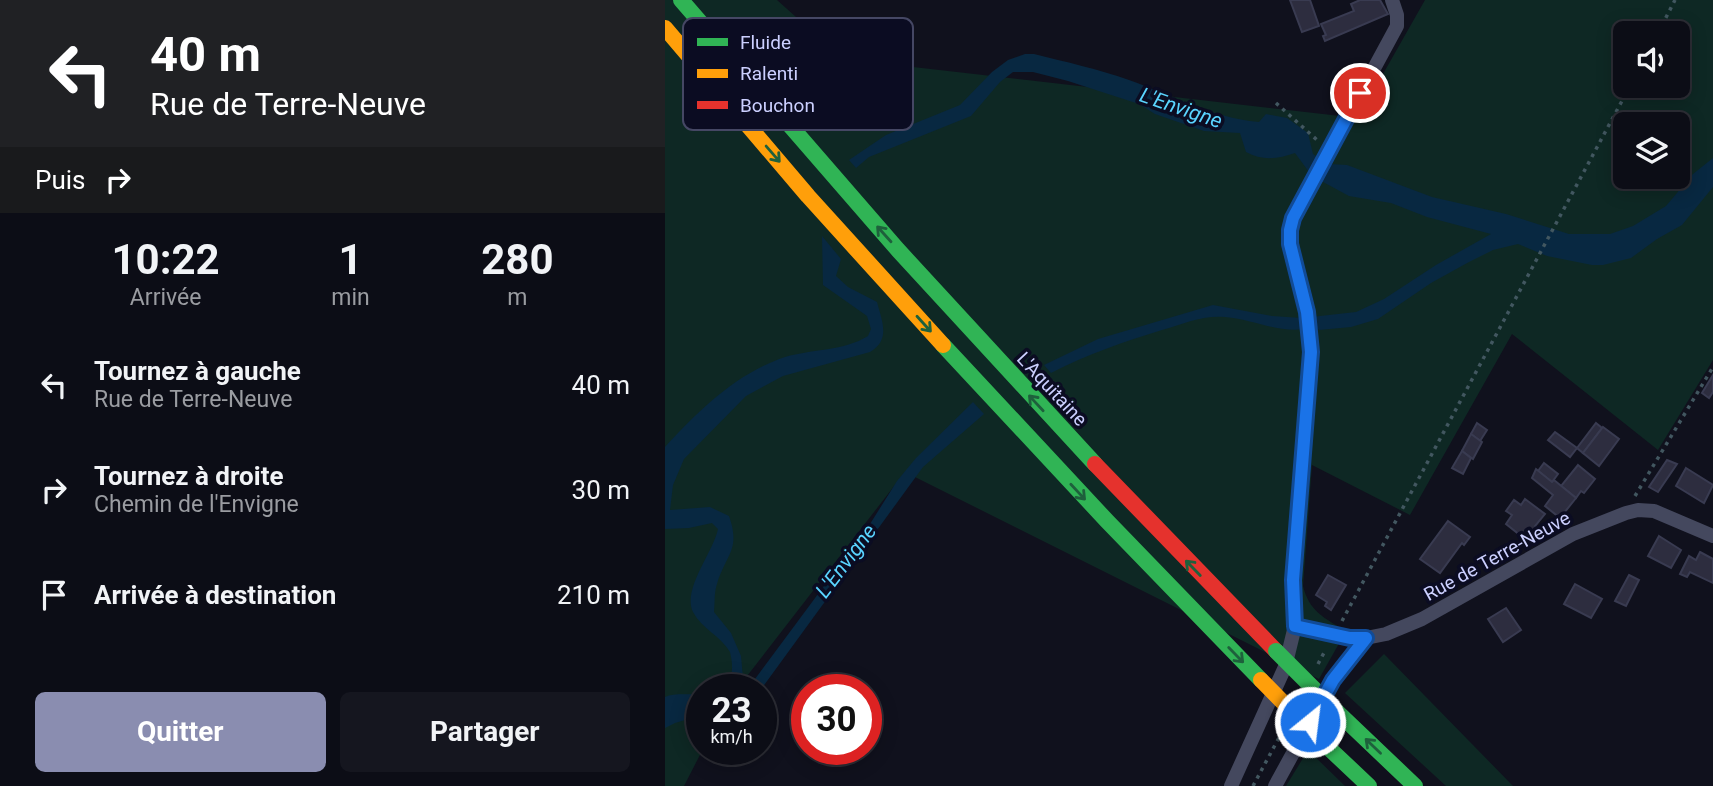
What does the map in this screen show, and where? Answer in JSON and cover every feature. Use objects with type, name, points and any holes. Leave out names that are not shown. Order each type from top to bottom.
[{"type":"highway","name":"L'Aquitaine","points":[[681,0],[696,18]]},
{"type":"highway","points":[[665,28],[683,49]]},
{"type":"highway","points":[[752,130],[983,390],[1261,680],[1369,786]]},
{"type":"highway","name":"L'Aquitaine","points":[[793,130],[985,348],[1135,508],[1331,706],[1415,786]]},
{"type":"street","points":[[1231,786],[1285,667],[1295,626],[1293,580],[1310,369],[1310,337],[1307,312],[1290,244],[1290,230],[1293,218],[1397,26],[1392,0]]},
{"type":"street","name":"Rue de Terre-Neuve","points":[[1295,626],[1334,635],[1366,638],[1386,634],[1422,619],[1573,534],[1632,512],[1654,511],[1713,536]]},
{"type":"street","points":[[1275,786],[1333,680],[1366,638]]},
{"type":"path","points":[[1664,21],[1675,0]]},
{"type":"path","points":[[1317,666],[1624,98]]},
{"type":"path","points":[[1276,103],[1328,154]]},
{"type":"path","points":[[1632,512],[1638,490],[1713,367]]},
{"type":"path","points":[[1253,786],[1285,727]]},
{"type":"green space","points":[[665,0],[777,0],[797,18],[683,18],[683,130],[913,130],[913,67],[1358,118],[1425,0],[1713,0],[1713,360],[1658,450],[1512,334],[1410,515],[1312,465],[1303,586],[1313,608],[1346,631],[1319,679],[905,472],[749,674],[686,674],[686,765],[695,765],[684,786],[665,786]]},
{"type":"green space","points":[[1384,654],[1513,786],[1446,786],[1345,693]]},
{"type":"green space","points":[[1308,750],[1345,786],[1286,786]]},
{"type":"water","name":"L'Envigne","points":[[1034,54],[1117,76],[1224,116],[1259,122],[1266,114],[1287,118],[1308,133],[1313,154],[1329,164],[1347,165],[1432,197],[1506,214],[1569,234],[1610,234],[1633,226],[1666,206],[1680,189],[1690,189],[1690,178],[1713,158],[1713,187],[1682,225],[1631,258],[1592,265],[1547,256],[1518,244],[1493,250],[1431,283],[1378,319],[1351,327],[1291,330],[1225,317],[1209,317],[1120,344],[1051,373],[1044,365],[1098,339],[1213,305],[1272,316],[1302,318],[1356,312],[1384,299],[1491,234],[1427,217],[1391,203],[1349,196],[1312,176],[1295,153],[1276,158],[1258,157],[1246,152],[1240,133],[1204,131],[1155,114],[1139,104],[1033,72],[1013,72],[1000,82],[971,116],[869,157],[856,168],[849,160],[886,135],[898,130],[913,130],[913,124],[960,105],[992,72],[1008,60]]},
{"type":"water","points":[[822,236],[841,259],[836,276],[848,287],[877,302],[883,330],[881,342],[870,352],[783,376],[746,396],[684,459],[673,485],[670,510],[710,507],[729,516],[733,545],[716,587],[714,612],[731,633],[741,656],[743,674],[731,674],[730,652],[697,618],[691,603],[695,582],[718,529],[712,523],[665,529],[665,447],[719,394],[767,364],[795,354],[838,347],[868,336],[871,329],[867,316],[823,285]]},
{"type":"water","name":"L'Envigne","points":[[973,402],[984,414],[923,467],[772,674],[759,674],[870,524],[897,481],[916,458]]},
{"type":"water","points":[[686,694],[686,720],[665,728],[665,697]]},
{"type":"building","points":[[1290,0],[1310,0],[1319,26],[1302,32]]},
{"type":"building","points":[[1360,0],[1380,0],[1388,14],[1325,41],[1323,36],[1326,35],[1321,24],[1354,11],[1351,4]]},
{"type":"building","points":[[1713,375],[1713,392],[1709,398],[1702,393]]},
{"type":"building","points":[[1477,423],[1487,430],[1480,441],[1471,434]]},
{"type":"building","points":[[1596,423],[1602,428],[1583,453],[1577,448]]},
{"type":"building","points":[[1603,427],[1619,439],[1599,466],[1583,453]]},
{"type":"building","points":[[1555,432],[1577,448],[1570,457],[1548,440]]},
{"type":"building","points":[[1471,434],[1482,442],[1473,459],[1462,451]]},
{"type":"building","points":[[1462,451],[1471,458],[1463,474],[1452,468]]},
{"type":"building","points":[[1667,460],[1677,464],[1658,492],[1649,487]]},
{"type":"building","points":[[1544,463],[1558,474],[1552,482],[1538,471]]},
{"type":"building","points":[[1578,465],[1595,479],[1584,493],[1581,491],[1576,498],[1561,486]]},
{"type":"building","points":[[1686,468],[1713,485],[1704,503],[1676,486]]},
{"type":"building","points":[[1536,469],[1576,498],[1560,518],[1545,506],[1553,495],[1532,478]]},
{"type":"building","points":[[1525,499],[1545,514],[1535,526],[1538,528],[1534,534],[1531,532],[1525,539],[1506,524],[1512,515],[1506,511],[1514,500],[1521,505]]},
{"type":"building","points":[[1448,521],[1470,537],[1464,545],[1462,543],[1440,573],[1420,559]]},
{"type":"building","points":[[1659,536],[1681,550],[1671,568],[1648,556]]},
{"type":"building","points":[[1700,552],[1713,559],[1713,583],[1690,572],[1687,577],[1680,574],[1689,556],[1696,560]]},
{"type":"building","points":[[1328,575],[1346,585],[1331,610],[1325,606],[1327,602],[1316,595]]},
{"type":"building","points":[[1629,575],[1639,580],[1626,606],[1615,601]]},
{"type":"building","points":[[1575,584],[1602,599],[1591,618],[1564,604]]},
{"type":"building","points":[[1506,608],[1521,630],[1503,642],[1488,619]]},
{"type":"traffic: fast","points":[[681,0],[697,18]]},
{"type":"traffic: fast","points":[[794,130],[898,250],[1095,464]]},
{"type":"traffic: fast","points":[[943,345],[1107,521],[1261,680]]},
{"type":"traffic: fast","points":[[1276,651],[1331,706]]},
{"type":"traffic: fast","points":[[1331,706],[1415,786]]},
{"type":"traffic: fast","points":[[1316,736],[1369,786]]},
{"type":"traffic: slow","points":[[665,28],[683,49]]},
{"type":"traffic: slow","points":[[752,130],[943,345]]},
{"type":"traffic: slow","points":[[1261,680],[1316,736]]},
{"type":"traffic: jam","points":[[1095,464],[1276,651]]},
{"type":"route","points":[[1310,722],[1333,680],[1366,638],[1350,638],[1295,626],[1293,580],[1311,352],[1307,312],[1290,244],[1290,230],[1293,218],[1360,93]]}]
